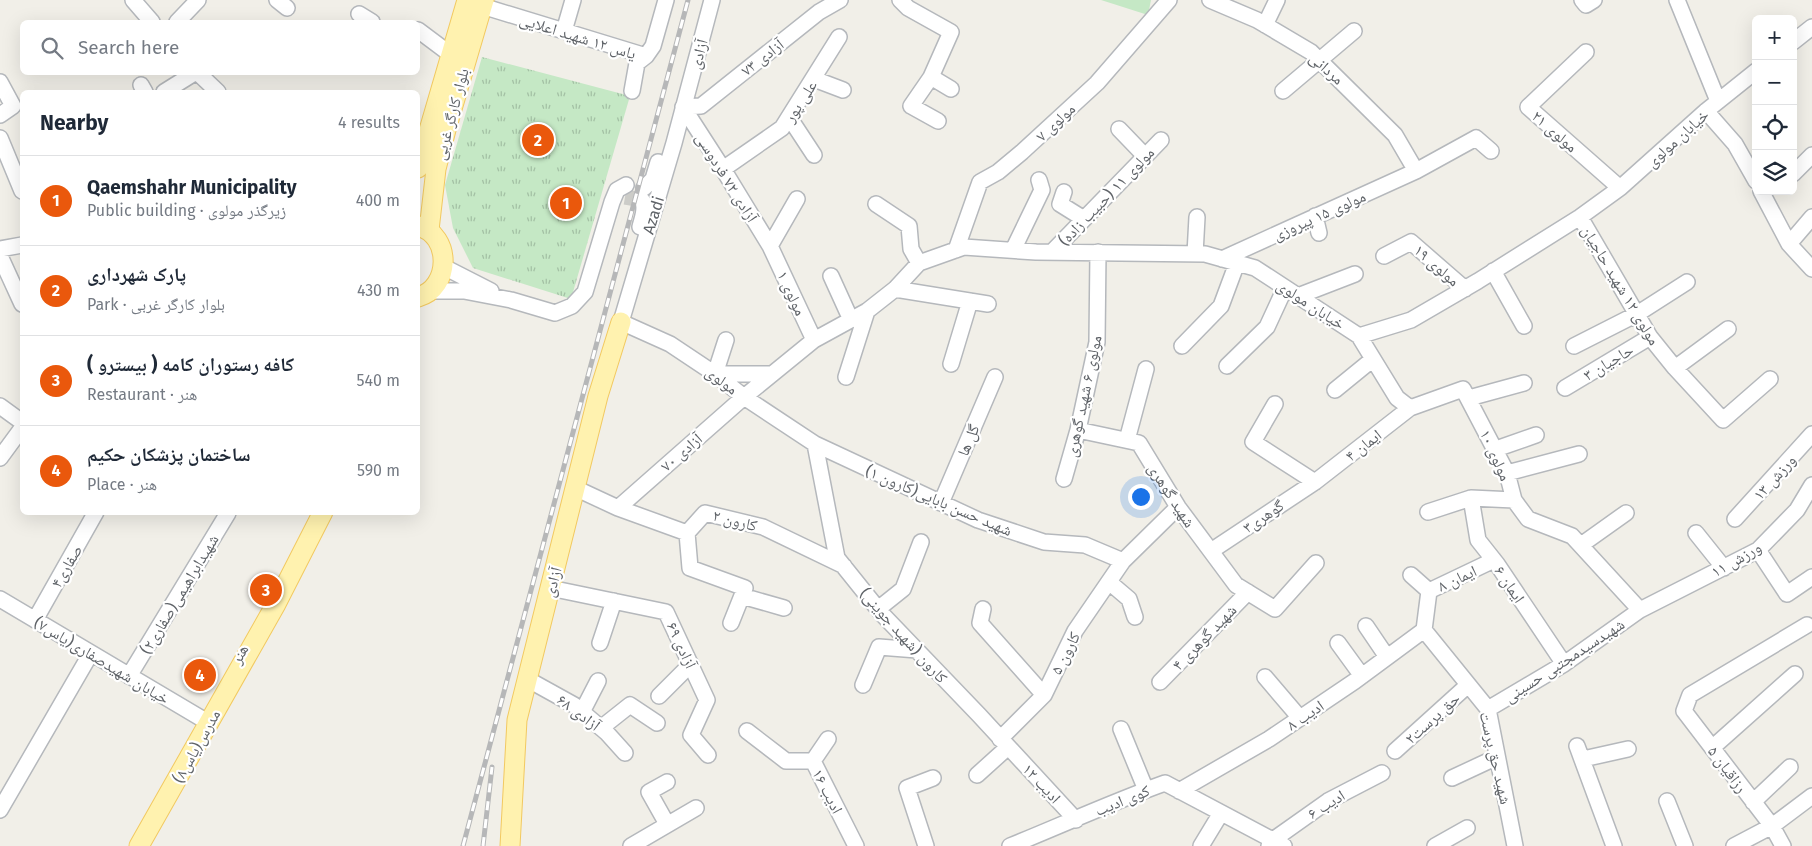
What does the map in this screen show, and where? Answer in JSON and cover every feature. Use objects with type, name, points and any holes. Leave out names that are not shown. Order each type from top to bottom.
[{"type":"main road","name":"بلوار کارگر غربی","points":[[420,162],[478,2]]},
{"type":"main road","name":"بلوار کارگر غربی","points":[[423,228],[458,56]]},
{"type":"main road","points":[[423,228],[440,244],[444,258],[444,267],[435,286],[424,294]]},
{"type":"main road","name":"آزادی","points":[[510,846],[517,720],[598,396],[621,322]]},
{"type":"main road","name":"هنر","points":[[131,846],[204,720],[313,515]]},
{"type":"main road","name":"مدرس(یاس۸)","points":[[139,846],[276,604],[322,515]]},
{"type":"street","points":[[133,0],[150,20]]},
{"type":"street","points":[[179,20],[198,0]]},
{"type":"street","points":[[564,31],[573,0]]},
{"type":"street","points":[[632,91],[638,63],[653,46],[666,0]]},
{"type":"street","name":"آزادی","points":[[683,107],[712,0]]},
{"type":"street","name":"آزادی ۷۳","points":[[683,107],[701,106],[819,12],[840,0]]},
{"type":"street","points":[[900,0],[908,8],[951,32],[931,77],[911,106],[938,121]]},
{"type":"street","name":"مولوی ۷","points":[[956,250],[980,182],[998,172],[1022,152],[1097,83],[1169,0]]},
{"type":"street","name":"مردانی","points":[[1210,0],[1265,25],[1311,52],[1395,135],[1416,171]]},
{"type":"street","points":[[1265,25],[1277,0]]},
{"type":"street","points":[[1582,0],[1586,5],[1594,0]]},
{"type":"street","points":[[1677,0],[1718,101]]},
{"type":"street","name":"یاس ۱۲ شهید اعلایی","points":[[478,2],[646,56]]},
{"type":"street","points":[[1797,39],[1812,27]]},
{"type":"street","points":[[420,31],[458,56]]},
{"type":"street","points":[[1283,91],[1354,31]]},
{"type":"street","name":"علی پور","points":[[723,169],[782,128],[814,79],[838,37]]},
{"type":"street","name":"مولوی ۲۱","points":[[1586,52],[1528,108],[1620,188]]},
{"type":"street","points":[[167,90],[192,75]]},
{"type":"street","points":[[200,75],[216,90]]},
{"type":"street","name":"خیابان مولوی","points":[[814,340],[867,311],[895,289],[920,263],[964,247],[1052,252],[1204,254],[1255,268],[1359,336],[1411,320],[1580,217],[1620,188],[1706,111],[1752,75]]},
{"type":"street","points":[[931,77],[951,89]]},
{"type":"street","points":[[814,79],[843,90]]},
{"type":"street","points":[[0,82],[13,106],[0,115]]},
{"type":"street","points":[[621,322],[617,310],[644,211],[643,194],[653,180],[671,122],[683,107]]},
{"type":"street","name":"آزادی ۷۲ فردوسی","points":[[683,107],[770,246]]},
{"type":"street","name":"Azadi","points":[[621,322],[683,107]]},
{"type":"street","points":[[1706,111],[1735,144],[1752,174]]},
{"type":"street","points":[[789,117],[814,155]]},
{"type":"street","points":[[1119,129],[1145,156]]},
{"type":"street","points":[[0,138],[20,185]]},
{"type":"street","name":"مولوی ۱۵ پیروزی","points":[[1229,261],[1315,216],[1416,171],[1476,138],[1491,151]]},
{"type":"street","name":"مولوی ۱۱ (حبیب زاده)","points":[[1052,252],[1161,140]]},
{"type":"street","points":[[1797,170],[1812,155]]},
{"type":"street","points":[[1012,250],[1042,190],[1038,180]]},
{"type":"street","points":[[1064,192],[1060,204],[1084,219]]},
{"type":"street","points":[[424,294],[464,291],[510,300],[555,314],[572,306],[585,292],[621,195]]},
{"type":"street","points":[[1768,195],[1789,244],[1812,269]]},
{"type":"street","points":[[770,246],[797,199]]},
{"type":"street","points":[[876,204],[909,226],[911,249],[920,263]]},
{"type":"street","points":[[1315,216],[1320,234]]},
{"type":"street","points":[[1789,244],[1812,216]]},
{"type":"street","points":[[1195,254],[1197,217]]},
{"type":"street","name":"مولوی ۱۲ شهید حاجیان","points":[[1580,217],[1650,337],[1674,368],[1723,420],[1770,379]]},
{"type":"street","name":"مولوی ۱۹","points":[[1384,256],[1411,242],[1464,289]]},
{"type":"street","points":[[0,249],[20,245]]},
{"type":"street","name":"مولوی ۱","points":[[770,246],[814,340]]},
{"type":"street","name":"مولوی ۶ شهید گوهری","points":[[1064,479],[1078,430],[1097,342],[1098,252]]},
{"type":"street","points":[[0,256],[20,300]]},
{"type":"street","points":[[1182,346],[1221,306],[1229,261]]},
{"type":"street","points":[[444,267],[510,300]]},
{"type":"street","points":[[1493,271],[1524,326]]},
{"type":"street","points":[[1227,366],[1267,327],[1292,292],[1355,274]]},
{"type":"street","points":[[832,276],[851,320]]},
{"type":"street","points":[[1574,346],[1637,314],[1686,282]]},
{"type":"street","points":[[895,289],[988,304]]},
{"type":"street","points":[[952,364],[970,301]]},
{"type":"street","points":[[846,377],[867,311]]},
{"type":"street","name":"مولوی","points":[[621,322],[670,344],[715,374],[744,397],[814,340]]},
{"type":"street","points":[[1674,368],[1728,329]]},
{"type":"street","points":[[1359,336],[1397,398],[1410,408],[1463,389],[1469,398],[1524,383]]},
{"type":"street","name":"حاجیان ۳","points":[[1565,388],[1650,337]]},
{"type":"street","points":[[726,340],[715,374],[772,374]]},
{"type":"street","points":[[1335,390],[1373,359]]},
{"type":"street","points":[[1127,440],[1146,369]]},
{"type":"street","name":"گل ها","points":[[941,503],[995,377]]},
{"type":"street","points":[[744,397],[815,444]]},
{"type":"street","name":"آزادی ۷۰","points":[[618,508],[744,397]]},
{"type":"street","name":"مولوی ۱۰","points":[[1469,398],[1507,473],[1514,500],[1528,519],[1572,536],[1640,610]]},
{"type":"street","points":[[1275,404],[1253,442],[1316,482]]},
{"type":"street","points":[[0,406],[20,421]]},
{"type":"street","name":"ایمان ۴","points":[[1316,482],[1410,408]]},
{"type":"street","name":"شهید گوهری","points":[[1078,430],[1139,443],[1178,507],[1236,585],[1275,609],[1316,562]]},
{"type":"street","points":[[1,456],[20,431]]},
{"type":"street","name":"ورزش ۱۳","points":[[1735,520],[1812,434]]},
{"type":"street","points":[[1496,449],[1536,435]]},
{"type":"street","name":"شهید حسن بابایی(کارون ۱)","points":[[815,444],[978,520],[1044,542],[1085,545],[1123,561]]},
{"type":"street","name":"کارون (شهید جوینی)","points":[[815,444],[837,558],[878,609],[1004,743]]},
{"type":"street","points":[[1507,473],[1579,454]]},
{"type":"street","name":"گوهری۳","points":[[1211,550],[1316,482]]},
{"type":"street","name":"ورزش ۱۱","points":[[1640,610],[1758,550],[1797,510],[1812,485]]},
{"type":"street","points":[[574,488],[618,508],[687,533],[690,568],[745,588],[731,623]]},
{"type":"street","points":[[1428,512],[1471,498],[1514,500]]},
{"type":"street","name":"ایمان ۶","points":[[1471,498],[1478,540],[1494,560],[1564,664]]},
{"type":"street","name":"کارون ۵","points":[[977,775],[1044,695],[1075,631],[1123,561],[1178,507]]},
{"type":"street","name":"کارون ۲","points":[[687,533],[705,512],[763,526],[845,567]]},
{"type":"street","points":[[1581,545],[1626,513]]},
{"type":"street","name":"صفاری۴","points":[[35,620],[94,515]]},
{"type":"street","name":"شهیدابراهیمی(صفاری۲)","points":[[129,676],[227,515]]},
{"type":"street","points":[[1696,533],[1724,568]]},
{"type":"street","points":[[878,609],[903,589],[921,542]]},
{"type":"street","points":[[1758,550],[1787,594],[1812,577]]},
{"type":"street","name":"ایمان ۸","points":[[1424,630],[1429,591],[1494,560]]},
{"type":"street","points":[[1411,575],[1429,591]]},
{"type":"street","points":[[1109,582],[1129,600],[1135,617]]},
{"type":"street","name":"آزادی ۶۹","points":[[550,588],[666,612],[708,700],[691,735],[708,755]]},
{"type":"street","name":"شهید گوهری ۴","points":[[1160,682],[1248,592]]},
{"type":"street","points":[[742,596],[784,608]]},
{"type":"street","name":"خیابان شهیدصفاری(یاس۷)","points":[[0,599],[204,720]]},
{"type":"street","points":[[600,643],[614,601]]},
{"type":"street","points":[[983,609],[980,623],[1044,695]]},
{"type":"street","name":"شهیدسیدمجتبی حسینی","points":[[1488,710],[1564,664],[1640,610]]},
{"type":"street","name":"رزاقیان ۵","points":[[1783,846],[1772,826],[1684,711],[1690,694],[1806,625]]},
{"type":"street","points":[[1366,626],[1387,657]]},
{"type":"street","name":"ادیب ۸","points":[[1179,791],[1269,739],[1362,676],[1424,630]]},
{"type":"street","name":"شهید حق پرست","points":[[1424,630],[1488,710],[1515,846]]},
{"type":"street","points":[[1338,644],[1362,676]]},
{"type":"street","points":[[863,685],[879,647],[916,650]]},
{"type":"street","points":[[0,810],[91,653]]},
{"type":"street","points":[[659,696],[691,664]]},
{"type":"street","points":[[1712,748],[1795,674]]},
{"type":"street","points":[[1265,677],[1300,718]]},
{"type":"street","name":"آزادی ۶۸","points":[[527,678],[574,705],[601,728],[625,753]]},
{"type":"street","points":[[582,712],[598,681]]},
{"type":"street","name":"حق پرست۲","points":[[1396,751],[1468,685]]},
{"type":"street","points":[[601,728],[630,705],[657,723]]},
{"type":"street","points":[[1121,729],[1146,790]]},
{"type":"street","points":[[747,731],[786,762],[813,761]]},
{"type":"street","name":"ادیب ۱۶","points":[[828,739],[813,761],[856,846]]},
{"type":"street","name":"ادیب ۱۲","points":[[1004,743],[1076,820]]},
{"type":"street","points":[[1614,846],[1580,752],[1628,749]]},
{"type":"street","points":[[1452,778],[1498,756]]},
{"type":"street","points":[[1753,802],[1790,767]]},
{"type":"street","name":"ادیب ۶","points":[[1276,844],[1328,801],[1382,773]]},
{"type":"street","points":[[926,846],[907,788],[933,778]]},
{"type":"street","points":[[667,824],[649,792],[668,782]]},
{"type":"street","name":"کوی ادیب","points":[[1010,846],[1076,820],[1115,801],[1165,783],[1276,844]]},
{"type":"street","points":[[1734,846],[1772,826],[1812,796]]},
{"type":"street","points":[[1666,801],[1685,846]]},
{"type":"street","points":[[631,846],[696,808]]},
{"type":"street","points":[[1200,846],[1221,813]]},
{"type":"street","points":[[1435,846],[1468,828]]},
{"type":"green space","points":[[1101,0],[1151,0],[1148,15]]},
{"type":"green space","points":[[482,57],[630,96],[571,299],[473,268],[453,228],[445,185]]},
{"type":"tunnel","points":[[625,197],[642,200]]},
{"type":"railway","points":[[463,846],[688,0]]},
{"type":"railway","points":[[483,846],[492,767]]},
{"type":"place","name":"پارک شهرداری","points":[[538,140]]},
{"type":"place","name":"Qaemshahr Municipality","points":[[566,203]]},
{"type":"place","name":"کافه رستوران کامه ( بیسترو )","points":[[266,590]]},
{"type":"place","name":"ساختمان پزشکان حکیم","points":[[200,675]]}]
